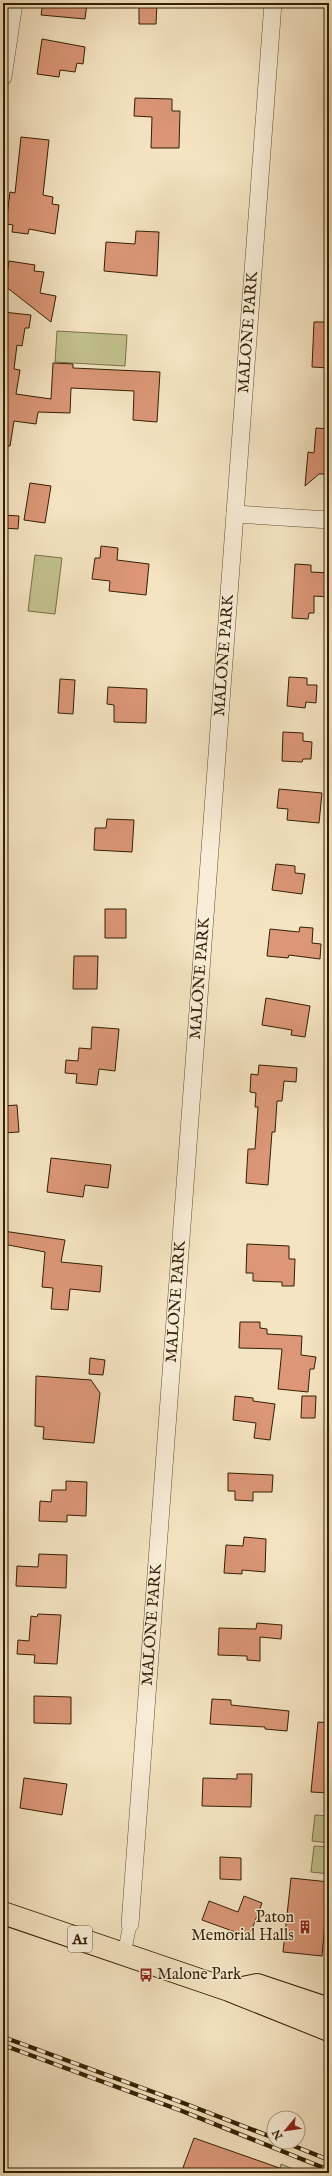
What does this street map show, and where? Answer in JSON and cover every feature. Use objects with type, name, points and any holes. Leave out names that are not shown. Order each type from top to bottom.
[{"type":"main road","name":"A1","points":[[3,1913],[229,1990],[329,2030]]},
{"type":"main road","name":"A1","points":[[229,1990],[257,1985],[329,2009]]},
{"type":"street","points":[[3,77],[14,3]]},
{"type":"street","name":"MALONE PARK","points":[[124,1954],[130,1924],[273,3]]},
{"type":"street","points":[[235,514],[329,520]]},
{"type":"green space","points":[[57,331],[127,335],[125,366],[55,362]]},
{"type":"green space","points":[[35,555],[62,558],[55,614],[28,611]]},
{"type":"green space","points":[[315,1815],[329,1816],[329,1843],[312,1841]]},
{"type":"green space","points":[[314,1846],[329,1847],[329,1874],[311,1872]]},
{"type":"green space","points":[[281,2164],[303,2173],[279,2173]]},
{"type":"building","points":[[43,3],[87,3],[85,19],[41,15]]},
{"type":"building","points":[[139,3],[157,3],[156,24],[139,24]]},
{"type":"building","points":[[42,39],[85,47],[83,64],[77,63],[75,72],[60,70],[59,77],[37,74]]},
{"type":"building","points":[[135,98],[172,99],[172,111],[180,111],[179,148],[151,148],[152,117],[134,116]]},
{"type":"building","points":[[21,137],[49,140],[43,195],[53,197],[52,204],[59,205],[55,234],[29,229],[28,234],[12,232],[13,225],[6,224],[10,192],[15,193]]},
{"type":"building","points":[[136,231],[159,232],[157,276],[104,271],[106,242],[135,244]]},
{"type":"building","points":[[9,261],[35,265],[34,271],[44,272],[40,293],[56,296],[51,322],[5,286]]},
{"type":"building","points":[[3,312],[31,315],[29,328],[25,328],[22,346],[17,345],[14,369],[20,370],[16,394],[51,399],[53,363],[73,364],[73,368],[160,372],[157,422],[133,420],[134,391],[71,388],[70,413],[38,412],[36,424],[14,421],[10,446],[3,446]]},
{"type":"building","points":[[314,322],[329,322],[329,368],[312,367]]},
{"type":"building","points":[[316,428],[329,429],[329,474],[319,474],[305,486],[308,452],[314,453]]},
{"type":"building","points":[[30,483],[51,486],[45,523],[24,520]]},
{"type":"building","points":[[3,515],[19,516],[18,529],[3,528]]},
{"type":"building","points":[[101,546],[118,548],[117,560],[149,564],[146,595],[109,591],[110,581],[92,579],[95,558],[100,558]]},
{"type":"building","points":[[295,564],[311,565],[311,572],[329,573],[329,597],[314,596],[314,613],[309,613],[308,619],[292,618]]},
{"type":"building","points":[[289,677],[307,678],[307,685],[317,685],[316,703],[306,702],[305,708],[287,706]]},
{"type":"building","points":[[60,679],[75,680],[73,714],[58,713]]},
{"type":"building","points":[[108,687],[147,689],[146,723],[114,722],[114,705],[107,704]]},
{"type":"building","points":[[283,732],[303,733],[303,741],[312,742],[311,759],[303,759],[302,762],[282,761]]},
{"type":"building","points":[[279,789],[322,793],[319,823],[287,820],[288,809],[277,808]]},
{"type":"building","points":[[107,819],[134,820],[132,852],[94,850],[95,828],[106,828]]},
{"type":"building","points":[[276,864],[295,866],[295,873],[305,874],[302,894],[272,890]]},
{"type":"building","points":[[105,909],[126,909],[126,938],[105,938]]},
{"type":"building","points":[[300,927],[313,928],[312,943],[321,944],[320,959],[289,955],[288,958],[267,956],[270,929],[299,932]]},
{"type":"building","points":[[74,956],[98,956],[97,989],[73,989]]},
{"type":"building","points":[[266,998],[310,1006],[305,1037],[291,1035],[292,1030],[262,1025]]},
{"type":"building","points":[[92,1027],[119,1029],[115,1071],[99,1069],[97,1085],[76,1083],[77,1074],[65,1073],[66,1060],[78,1061],[79,1048],[91,1049]]},
{"type":"building","points":[[259,1065],[297,1068],[296,1082],[284,1081],[282,1101],[277,1101],[275,1132],[272,1132],[268,1185],[246,1183],[248,1149],[255,1149],[258,1107],[255,1107],[256,1093],[250,1092],[251,1074],[258,1075]]},
{"type":"building","points":[[17,1105],[19,1132],[3,1133],[3,1106]]},
{"type":"building","points":[[51,1158],[111,1165],[108,1188],[85,1185],[83,1197],[47,1192]]},
{"type":"building","points":[[3,1231],[65,1240],[61,1262],[102,1266],[100,1292],[70,1289],[68,1310],[51,1309],[53,1288],[42,1287],[45,1252],[3,1244]]},
{"type":"building","points":[[247,1244],[289,1246],[289,1259],[295,1259],[294,1286],[282,1286],[282,1282],[253,1281],[253,1273],[246,1273]]},
{"type":"building","points":[[240,1322],[260,1322],[260,1328],[267,1329],[267,1334],[302,1336],[301,1355],[316,1357],[314,1369],[310,1369],[308,1392],[278,1389],[282,1349],[239,1348]]},
{"type":"building","points":[[90,1358],[105,1360],[103,1375],[89,1374]]},
{"type":"building","points":[[36,1376],[91,1380],[100,1393],[94,1443],[43,1439],[44,1427],[35,1426]]},
{"type":"building","points":[[235,1396],[253,1398],[253,1401],[275,1404],[270,1440],[254,1438],[256,1423],[233,1420]]},
{"type":"building","points":[[302,1396],[316,1396],[315,1418],[301,1418]]},
{"type":"building","points":[[228,1473],[273,1475],[272,1492],[253,1492],[253,1501],[235,1500],[235,1491],[228,1491]]},
{"type":"building","points":[[66,1481],[87,1482],[86,1516],[67,1515],[67,1522],[39,1521],[40,1501],[51,1502],[52,1490],[66,1490]]},
{"type":"building","points":[[244,1537],[266,1539],[265,1572],[242,1570],[242,1574],[224,1573],[226,1545],[243,1546]]},
{"type":"building","points":[[39,1554],[67,1555],[66,1588],[16,1586],[17,1566],[38,1567]]},
{"type":"building","points":[[38,1614],[61,1615],[57,1664],[34,1663],[35,1655],[17,1654],[18,1640],[29,1641],[31,1616],[37,1617]]},
{"type":"building","points":[[257,1623],[282,1625],[281,1639],[260,1637],[260,1661],[247,1660],[247,1656],[218,1655],[219,1628],[256,1629]]},
{"type":"building","points":[[34,1696],[71,1697],[71,1724],[34,1723]]},
{"type":"building","points":[[212,1699],[231,1700],[231,1705],[289,1711],[287,1731],[265,1729],[265,1727],[210,1724]]},
{"type":"building","points":[[318,1722],[329,1723],[329,1793],[311,1792]]},
{"type":"building","points":[[237,1774],[252,1774],[251,1807],[202,1806],[203,1778],[237,1779]]},
{"type":"building","points":[[24,1778],[67,1784],[62,1815],[20,1808]]},
{"type":"building","points":[[220,1857],[241,1858],[241,1880],[220,1879]]},
{"type":"building","name":"Paton Memorial Halls","points":[[291,1878],[329,1882],[329,1912],[326,1911],[322,1956],[283,1952]]},
{"type":"building","points":[[244,1896],[262,1903],[249,1937],[202,1920],[209,1901],[238,1912]]},
{"type":"building","points":[[194,2138],[288,2171],[288,2173],[181,2173]]},
{"type":"railway","points":[[3,2037],[266,2135]]},
{"type":"railway","points":[[3,2045],[182,2111],[329,2170]]},
{"type":"railway","points":[[304,2150],[329,2160]]},
{"type":"place","name":"Paton Memorial Halls","points":[[305,1927]]},
{"type":"place","name":"Malone Park","points":[[146,1975]]}]
